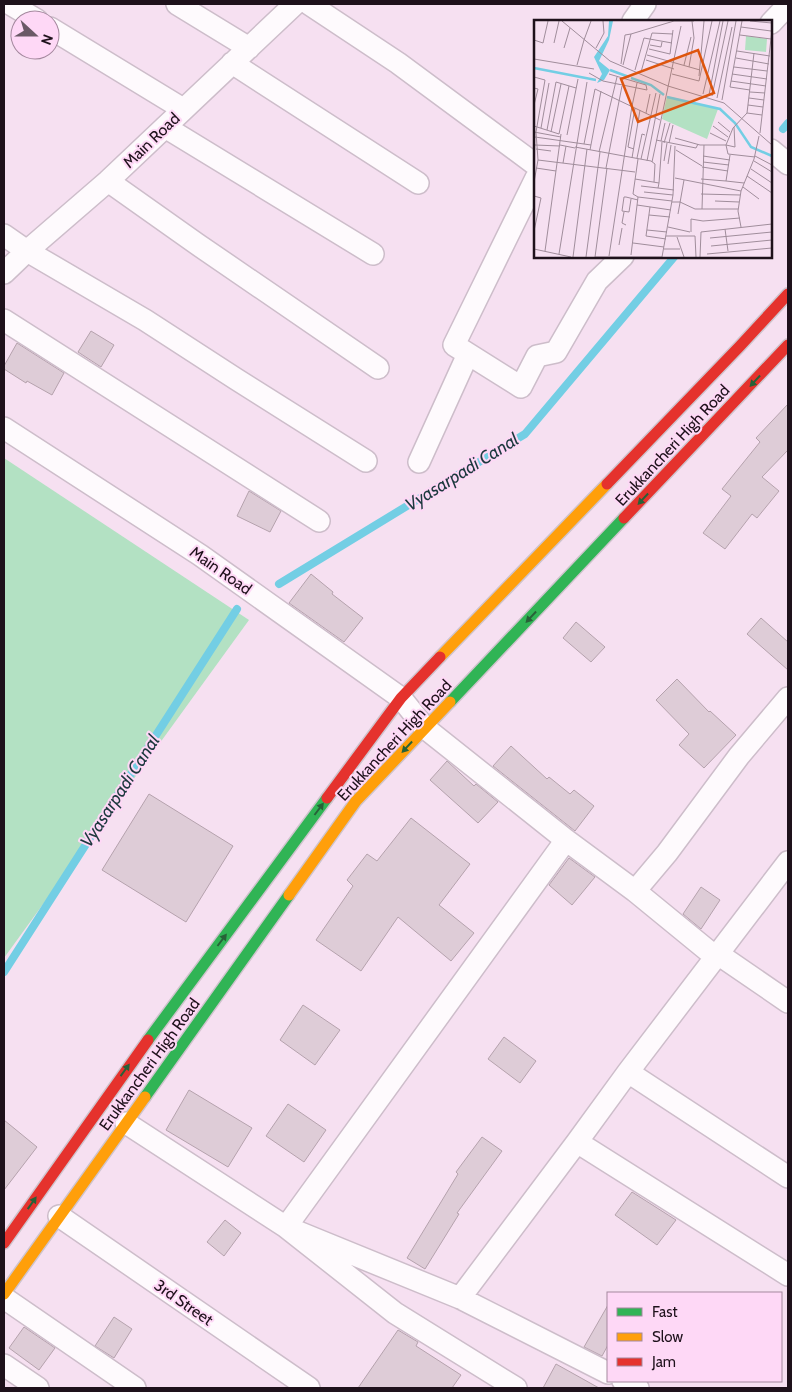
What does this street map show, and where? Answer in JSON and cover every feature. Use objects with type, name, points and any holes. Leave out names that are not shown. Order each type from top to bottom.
[{"type":"main road","points":[[4,1243],[125,1071],[401,698],[733,354],[788,294]]},
{"type":"main road","name":"Erukkancheri High Road","points":[[4,1296],[59,1216],[356,802],[786,351]]},
{"type":"street","points":[[177,4],[248,48]]},
{"type":"street","points":[[296,4],[398,63],[534,163]]},
{"type":"street","name":"Main Road","points":[[4,273],[108,181],[296,4]]},
{"type":"street","points":[[633,20],[645,4]]},
{"type":"street","points":[[772,22],[788,5]]},
{"type":"street","points":[[60,34],[183,110]]},
{"type":"street","points":[[232,63],[418,183]]},
{"type":"street","points":[[165,127],[373,254]]},
{"type":"street","points":[[772,151],[788,164]]},
{"type":"street","points":[[108,181],[378,368]]},
{"type":"street","points":[[534,182],[454,344],[521,387],[537,356],[556,352],[597,281],[621,258]]},
{"type":"street","points":[[4,235],[27,251],[145,320],[366,461]]},
{"type":"street","points":[[4,320],[319,521]]},
{"type":"street","points":[[419,462],[468,354]]},
{"type":"street","name":"Main Road","points":[[4,428],[200,555],[401,698],[426,728],[566,840],[712,954],[718,954],[788,1002]]},
{"type":"street","points":[[635,892],[667,853],[739,756],[788,698]]},
{"type":"street","points":[[286,1227],[566,840]]},
{"type":"street","points":[[460,1298],[578,1142],[628,1072],[788,862]]},
{"type":"street","points":[[628,1072],[788,1177]]},
{"type":"street","points":[[126,1123],[286,1227],[394,1312],[516,1388]]},
{"type":"street","points":[[578,1142],[788,1275]]},
{"type":"street","name":"3rd Street","points":[[59,1216],[309,1388]]},
{"type":"street","points":[[286,1227],[460,1298],[607,1372]]},
{"type":"street","points":[[4,1296],[135,1388]]},
{"type":"street","points":[[4,1365],[38,1388]]},
{"type":"street","points":[[625,1382],[638,1388]]},
{"type":"green space","points":[[4,458],[249,620],[4,958]]},
{"type":"building","points":[[91,331],[114,345],[101,367],[78,352]]},
{"type":"building","points":[[17,343],[64,373],[52,395],[27,381],[26,383],[4,369]]},
{"type":"building","points":[[788,404],[788,450],[762,477],[779,491],[757,518],[752,514],[725,549],[703,533],[731,496],[722,489],[760,442],[756,438]]},
{"type":"building","points":[[249,491],[281,511],[270,532],[237,516]]},
{"type":"building","points":[[311,574],[333,592],[332,594],[363,618],[344,642],[289,603]]},
{"type":"building","points":[[761,618],[788,642],[788,670],[747,634]]},
{"type":"building","points":[[576,622],[605,647],[591,662],[563,638]]},
{"type":"building","points":[[677,679],[709,712],[736,735],[704,768],[679,745],[689,734],[656,700]]},
{"type":"building","points":[[511,746],[547,779],[549,777],[570,794],[574,790],[594,806],[575,831],[493,766]]},
{"type":"building","points":[[447,761],[474,786],[476,784],[498,802],[478,823],[430,780]]},
{"type":"building","points":[[149,794],[233,846],[186,922],[102,870]]},
{"type":"building","points":[[411,818],[470,864],[439,905],[474,933],[451,961],[398,917],[361,971],[316,940],[353,886],[347,880],[367,854],[377,861]]},
{"type":"building","points":[[569,858],[595,877],[572,905],[549,885]]},
{"type":"building","points":[[701,887],[720,900],[701,929],[683,914]]},
{"type":"building","points":[[303,1005],[340,1030],[315,1065],[280,1040]]},
{"type":"building","points":[[504,1037],[536,1061],[520,1083],[488,1059]]},
{"type":"building","points":[[189,1090],[252,1128],[228,1167],[166,1130]]},
{"type":"building","points":[[288,1104],[326,1130],[304,1162],[266,1136]]},
{"type":"building","points":[[4,1120],[37,1147],[4,1190]]},
{"type":"building","points":[[482,1137],[502,1151],[457,1213],[459,1214],[425,1269],[407,1258],[458,1174],[456,1172]]},
{"type":"building","points":[[632,1192],[676,1220],[657,1245],[615,1215]]},
{"type":"building","points":[[225,1220],[241,1233],[224,1256],[207,1242]]},
{"type":"building","points":[[607,1307],[607,1347],[602,1356],[584,1347]]},
{"type":"building","points":[[114,1317],[132,1329],[114,1358],[95,1346]]},
{"type":"building","points":[[24,1327],[55,1348],[39,1370],[9,1348]]},
{"type":"building","points":[[398,1330],[418,1342],[416,1346],[461,1375],[452,1388],[358,1388]]},
{"type":"building","points":[[556,1364],[599,1388],[543,1388]]},
{"type":"waterway","name":"Vyasarpadi Canal","points":[[783,129],[788,123]]},
{"type":"waterway","name":"Vyasarpadi Canal","points":[[279,584],[525,434],[673,258]]},
{"type":"waterway","name":"Vyasarpadi Canal","points":[[4,972],[237,609]]},
{"type":"traffic: fast","points":[[450,702],[624,518]]},
{"type":"traffic: fast","points":[[148,1040],[327,798]]},
{"type":"traffic: fast","points":[[145,1097],[289,895]]},
{"type":"traffic: slow","points":[[440,657],[607,484]]},
{"type":"traffic: slow","points":[[289,895],[356,801],[450,702]]},
{"type":"traffic: slow","points":[[4,1294],[145,1097]]},
{"type":"traffic: jam","points":[[607,484],[788,294]]},
{"type":"traffic: jam","points":[[624,518],[788,345]]},
{"type":"traffic: jam","points":[[327,798],[401,698],[440,657]]},
{"type":"traffic: jam","points":[[4,1243],[148,1040]]}]
